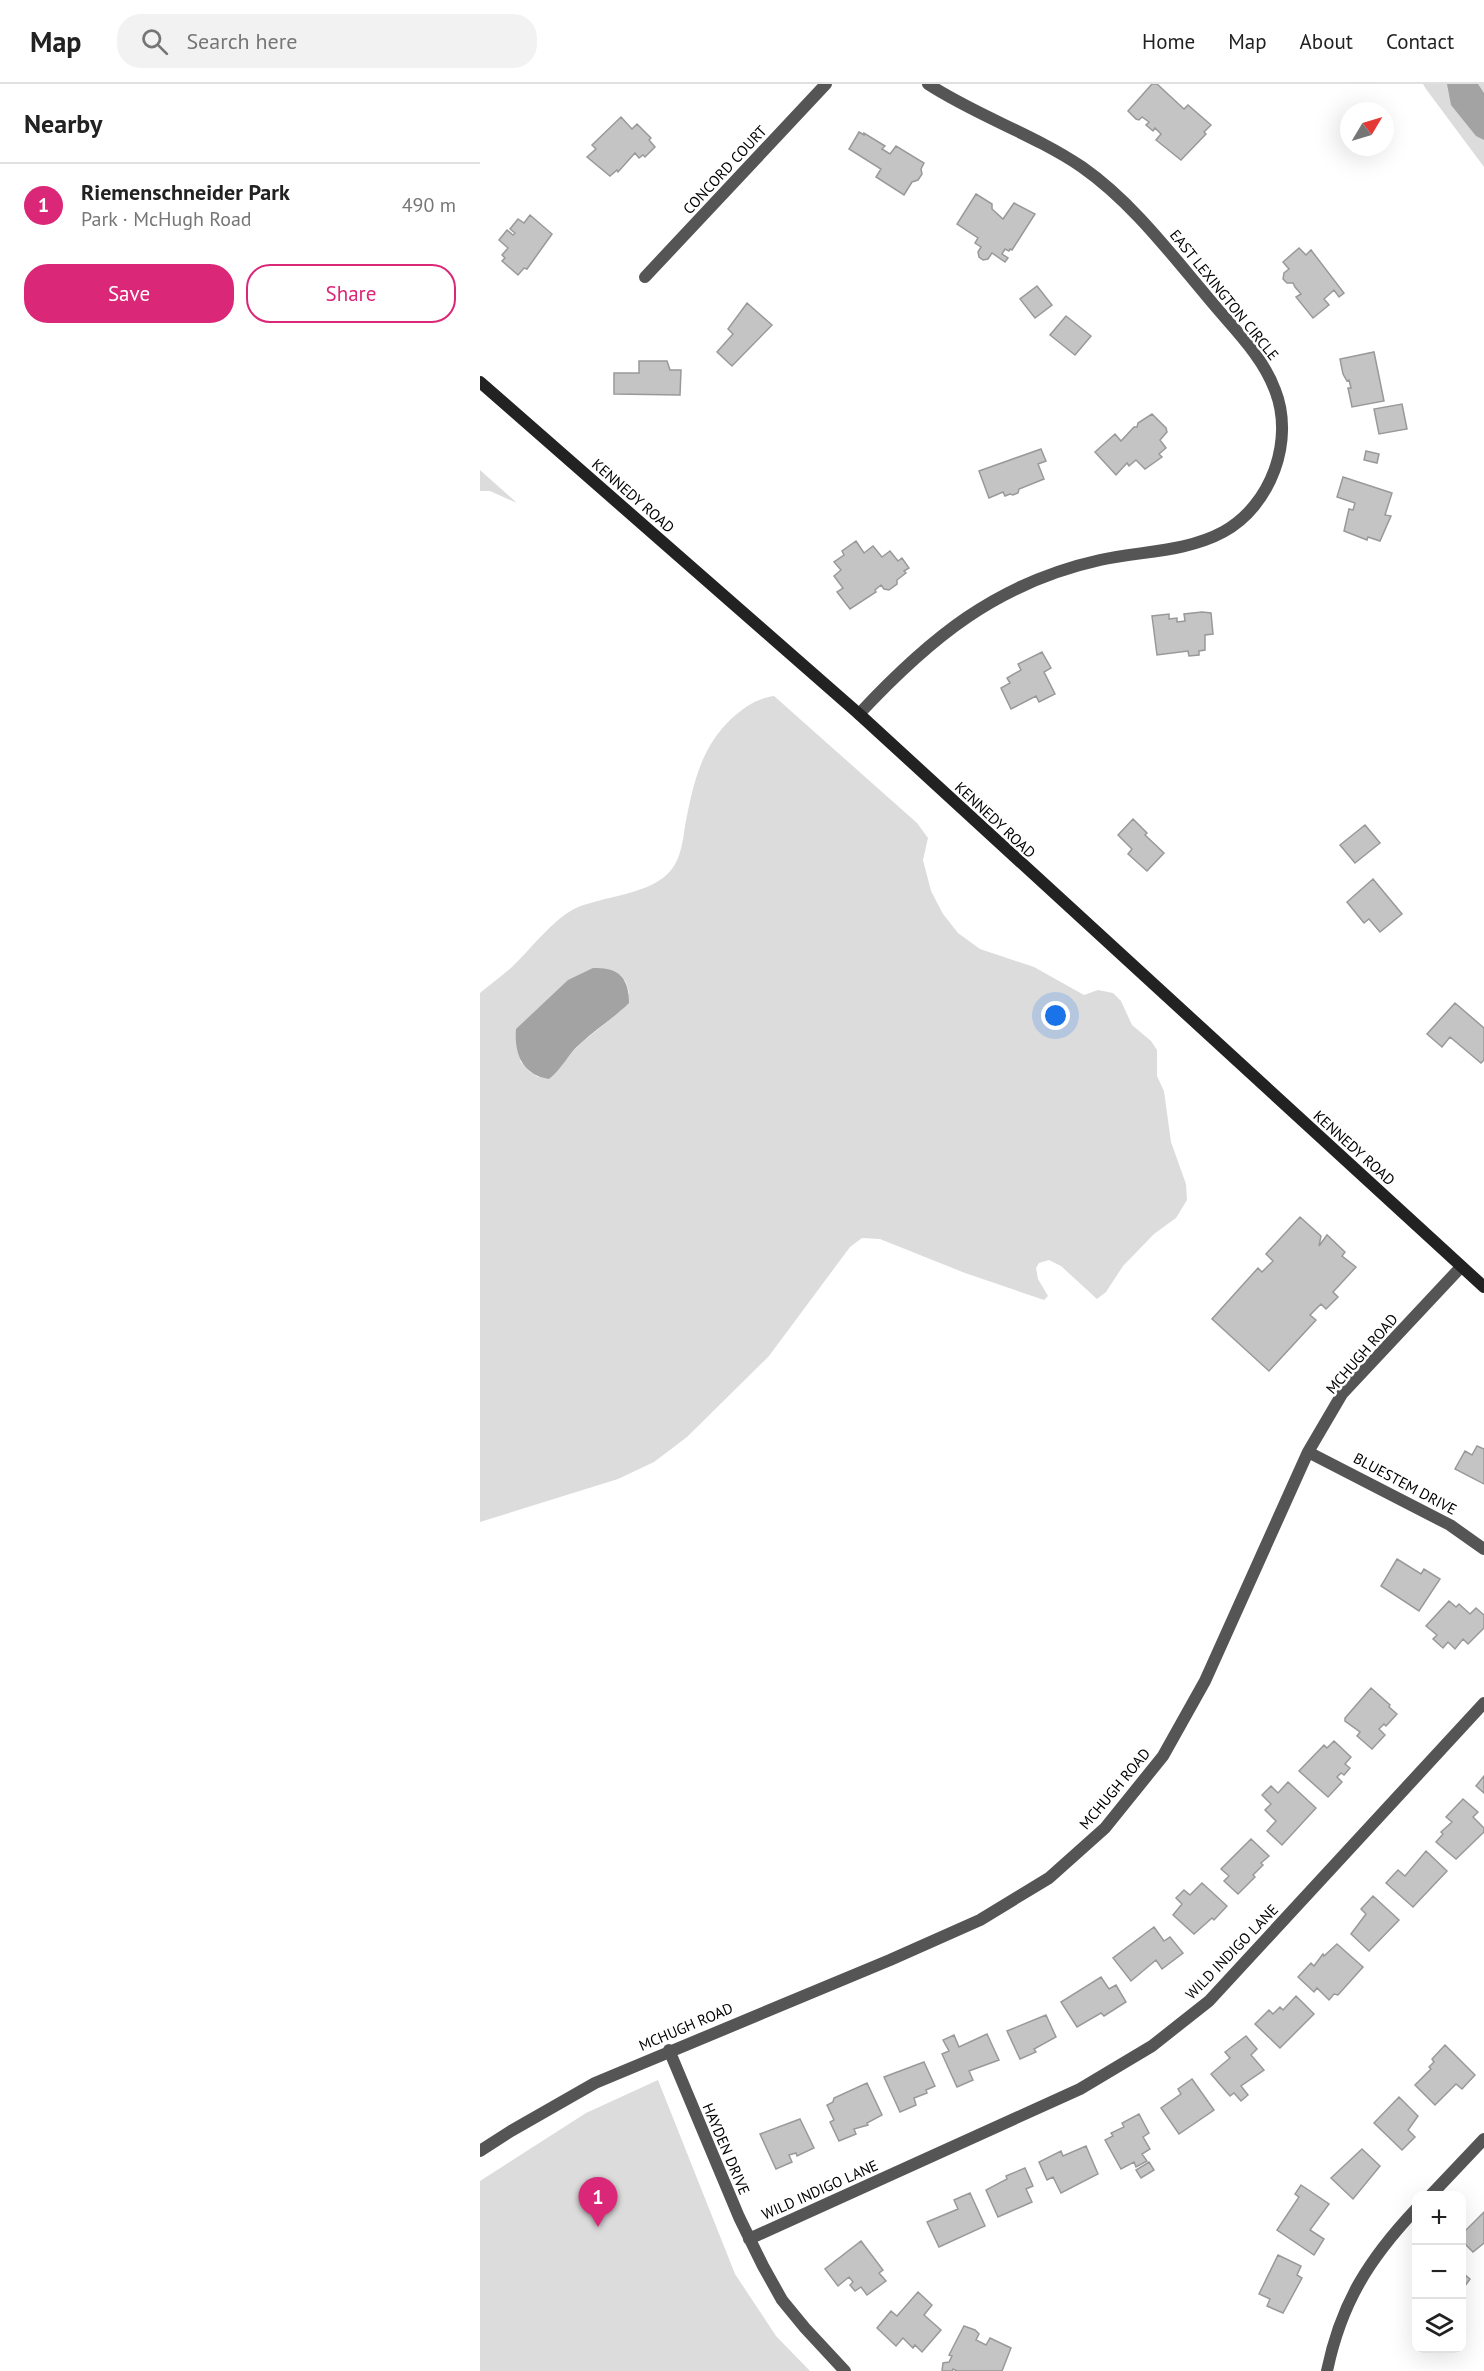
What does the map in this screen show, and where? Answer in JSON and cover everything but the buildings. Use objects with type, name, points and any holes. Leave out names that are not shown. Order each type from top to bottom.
[{"type":"main road","name":"KENNEDY ROAD","points":[[480,382],[858,714],[1484,1287]]},
{"type":"street","name":"CONCORD COURT","points":[[645,277],[826,84]]},
{"type":"street","name":"EAST LEXINGTON CIRCLE","points":[[858,714],[928,645],[994,599],[1060,571],[1098,560],[1202,542],[1230,527],[1253,507],[1272,478],[1282,437],[1281,409],[1276,392],[1258,357],[1148,228],[1084,169],[1067,157],[946,96],[928,84]]},
{"type":"street","name":"MCHUGH ROAD","points":[[480,2151],[595,2083],[980,1920],[1049,1878],[1105,1828],[1163,1756],[1205,1681],[1308,1452],[1342,1394],[1461,1266]]},
{"type":"street","name":"BLUESTEM DRIVE","points":[[1308,1452],[1450,1525],[1484,1548]]},
{"type":"street","name":"WILD INDIGO LANE","points":[[749,2239],[1080,2089],[1152,2046],[1209,2001],[1484,1703]]},
{"type":"street","name":"HAYDEN DRIVE","points":[[669,2050],[749,2239],[782,2300],[827,2355],[845,2371]]},
{"type":"street","points":[[1435,2191],[1484,2139]]},
{"type":"street","points":[[1327,2371],[1340,2321],[1362,2275],[1398,2228],[1412,2214]]},
{"type":"shaded area","points":[[1423,84],[1484,84],[1484,167],[1426,89]]},
{"type":"shaded area","points":[[1447,84],[1478,84],[1484,93],[1484,140],[1476,136],[1451,105]]},
{"type":"shaded area","points":[[480,470],[517,503],[490,491],[480,491]]},
{"type":"shaded area","points":[[774,696],[917,823],[928,838],[923,860],[931,891],[943,914],[958,933],[980,949],[1034,967],[1084,995],[1098,990],[1113,993],[1121,1001],[1132,1025],[1151,1041],[1157,1050],[1157,1076],[1164,1091],[1171,1142],[1186,1184],[1187,1200],[1176,1218],[1154,1234],[1123,1266],[1106,1292],[1097,1299],[1061,1266],[1049,1260],[1039,1263],[1036,1268],[1038,1279],[1048,1296],[1044,1300],[965,1273],[880,1239],[862,1238],[850,1247],[769,1356],[687,1437],[654,1462],[618,1479],[480,1522],[480,993],[512,967],[567,913],[587,904],[640,890],[663,878],[672,869],[681,848],[699,768],[712,743],[736,715],[761,699]],"holes":[[[620,975],[626,982],[629,993],[622,1010],[581,1043],[565,1060],[538,1077],[520,1061]]]},
{"type":"shaded area","points":[[593,968],[610,970],[621,976],[627,987],[629,1003],[576,1047],[549,1079],[532,1073],[526,1068],[518,1054],[516,1029],[568,980]]},
{"type":"shaded area","points":[[658,2080],[735,2274],[776,2336],[810,2371],[480,2371],[480,2181],[586,2113]]},
{"type":"place","name":"Riemenschneider Park","points":[[598,2227]]}]
